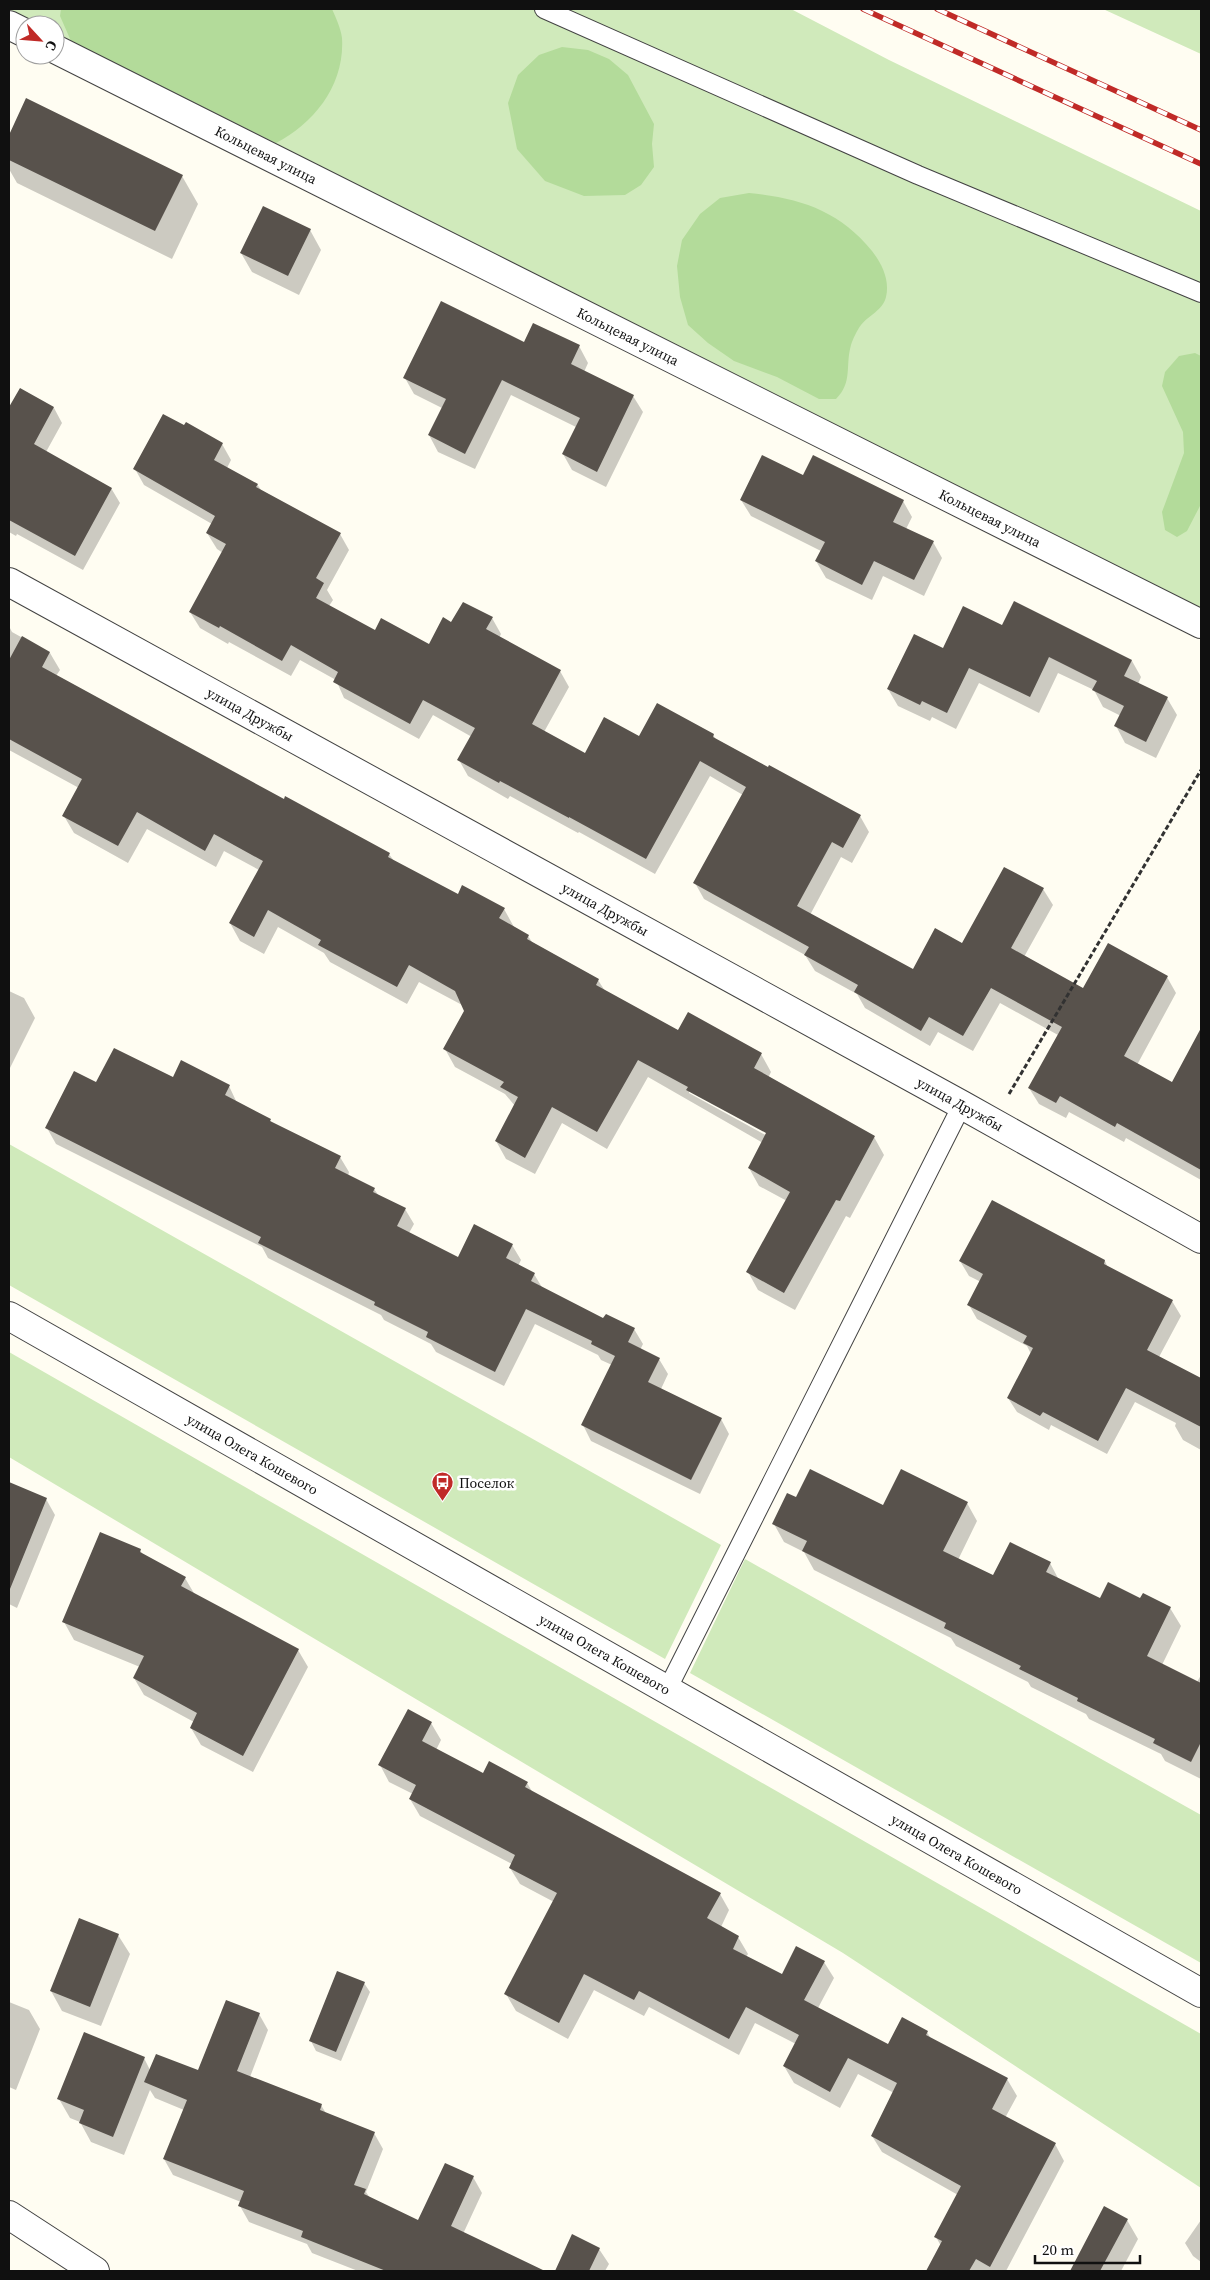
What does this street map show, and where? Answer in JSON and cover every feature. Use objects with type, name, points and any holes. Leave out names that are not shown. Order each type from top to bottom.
[{"type":"street","name":"Кольцевая улица","points":[[65,53],[1201,624]]},
{"type":"street","name":"улица Дружбы","points":[[9,582],[962,1105],[1201,1240]]},
{"type":"street","name":"улица Олега Кошевого","points":[[9,1316],[1201,1992]]},
{"type":"street","points":[[9,2215],[95,2271]]},
{"type":"lane","points":[[544,9],[918,175],[1201,293]]},
{"type":"lane","points":[[667,1690],[962,1105]]},
{"type":"path","points":[[992,1122],[1201,770]]},
{"type":"green space","points":[[9,9],[791,9],[889,60],[1201,211],[1201,608],[65,38],[65,15],[20,15]]},
{"type":"green space","points":[[61,9],[332,9],[342,38],[342,55],[333,86],[325,100],[303,125],[276,143],[71,41],[65,27],[65,15],[60,15]]},
{"type":"green space","points":[[1103,9],[1201,9],[1201,54]]},
{"type":"green space","points":[[562,47],[588,50],[609,59],[628,75],[654,124],[652,144],[654,167],[641,185],[625,195],[584,196],[545,181],[517,149],[508,103],[518,75],[539,55]]},
{"type":"green space","points":[[749,193],[785,198],[817,208],[832,216],[859,237],[872,251],[882,267],[887,284],[886,297],[879,309],[864,321],[855,335],[849,353],[847,380],[836,399],[819,399],[777,377],[734,361],[708,343],[688,325],[680,297],[677,266],[682,240],[700,214],[720,198]]},
{"type":"green space","points":[[1195,353],[1201,356],[1201,504],[1187,531],[1177,537],[1165,530],[1162,512],[1184,453],[1183,432],[1162,386],[1165,372],[1179,356]]},
{"type":"green space","points":[[9,1144],[721,1545],[665,1659],[9,1285]]},
{"type":"green space","points":[[9,1352],[1201,2034],[1201,2188],[843,1953],[9,1457]]},
{"type":"green space","points":[[745,1559],[1201,1815],[1201,1963],[690,1673]]},
{"type":"building","points":[[26,98],[183,175],[155,231],[9,160],[9,135]]},
{"type":"building","points":[[263,206],[311,229],[288,276],[240,253]]},
{"type":"building","points":[[441,301],[524,342],[533,323],[580,345],[571,364],[634,395],[597,472],[562,454],[580,418],[502,380],[465,454],[428,435],[446,399],[403,378]]},
{"type":"building","points":[[20,388],[54,407],[34,444],[112,488],[75,556],[9,520],[9,407]]},
{"type":"building","points":[[163,414],[184,425],[186,422],[223,443],[214,460],[258,484],[256,487],[341,533],[316,578],[324,583],[316,598],[375,630],[381,618],[429,644],[443,617],[451,622],[463,602],[493,617],[486,629],[561,670],[532,724],[585,753],[604,717],[639,736],[657,703],[714,734],[713,737],[861,815],[843,848],[832,842],[797,906],[913,969],[935,928],[962,943],[1004,867],[1044,888],[1011,948],[1083,988],[1108,943],[1168,976],[1124,1056],[1172,1082],[1201,1028],[1201,1170],[1117,1123],[1115,1127],[1060,1096],[1056,1103],[1028,1088],[1062,1027],[991,988],[963,1036],[929,1017],[921,1031],[854,992],[858,985],[804,955],[809,947],[693,883],[746,787],[700,761],[646,859],[457,760],[475,728],[423,700],[410,724],[333,682],[338,672],[291,645],[282,661],[220,626],[219,628],[189,612],[226,544],[206,533],[215,516],[133,469]]},
{"type":"building","points":[[762,455],[803,475],[813,455],[904,500],[893,522],[934,541],[914,580],[874,561],[862,585],[815,561],[825,542],[740,500]]},
{"type":"building","points":[[1014,601],[1132,660],[1124,676],[1168,697],[1146,742],[1114,726],[1124,706],[1092,690],[1097,681],[1049,657],[1030,697],[969,668],[947,713],[922,701],[920,705],[887,689],[914,634],[943,648],[963,606],[1002,625]]},
{"type":"building","points":[[22,636],[50,652],[42,667],[284,799],[285,796],[390,853],[388,857],[458,894],[462,885],[505,908],[499,918],[529,935],[527,939],[599,979],[596,985],[678,1030],[688,1012],[762,1053],[754,1068],[875,1136],[840,1201],[836,1200],[784,1293],[746,1272],[790,1192],[748,1168],[766,1133],[686,1090],[688,1087],[638,1060],[597,1132],[552,1107],[525,1158],[495,1141],[518,1097],[500,1087],[504,1082],[443,1049],[464,1011],[455,991],[409,965],[397,987],[318,945],[321,940],[268,910],[254,937],[229,923],[263,861],[214,834],[205,851],[137,812],[118,846],[62,816],[82,779],[9,739],[9,660]]},
{"type":"building","points":[[114,1048],[173,1077],[181,1060],[230,1085],[225,1095],[271,1119],[270,1121],[341,1156],[335,1168],[375,1188],[373,1192],[406,1208],[397,1226],[458,1257],[474,1224],[513,1244],[506,1258],[535,1273],[531,1281],[603,1318],[606,1314],[635,1328],[628,1342],[660,1358],[648,1382],[722,1418],[691,1480],[581,1425],[615,1356],[591,1344],[592,1341],[526,1309],[495,1372],[426,1337],[428,1332],[374,1305],[375,1302],[258,1243],[261,1237],[45,1128],[74,1071],[96,1082]]},
{"type":"building","points":[[992,1200],[1105,1260],[1104,1264],[1173,1300],[1147,1350],[1201,1378],[1201,1427],[1126,1388],[1098,1441],[1043,1412],[1040,1416],[1007,1398],[1033,1348],[1023,1343],[1027,1336],[967,1305],[983,1274],[959,1261]]},
{"type":"building","points":[[810,1469],[883,1505],[901,1469],[968,1502],[943,1551],[993,1575],[1010,1542],[1051,1562],[1046,1572],[1100,1598],[1108,1582],[1140,1598],[1143,1593],[1171,1607],[1147,1656],[1201,1683],[1201,1742],[1191,1762],[1153,1743],[1155,1739],[1077,1701],[1078,1698],[1019,1669],[1021,1666],[944,1628],[946,1623],[802,1551],[807,1541],[772,1524],[787,1493],[796,1497]]},
{"type":"building","points":[[9,1482],[47,1498],[10,1589],[9,1589]]},
{"type":"building","points":[[100,1532],[141,1549],[140,1552],[186,1577],[181,1586],[299,1649],[243,1756],[190,1728],[197,1713],[133,1678],[144,1656],[62,1622]]},
{"type":"building","points":[[408,1709],[432,1722],[422,1741],[483,1773],[489,1761],[528,1782],[525,1787],[721,1893],[707,1918],[739,1936],[733,1949],[782,1974],[796,1946],[825,1961],[804,2000],[888,2044],[902,2017],[928,2031],[926,2035],[1008,2078],[992,2109],[1056,2143],[990,2267],[976,2259],[969,2271],[926,2271],[942,2241],[934,2237],[961,2186],[871,2136],[897,2083],[848,2058],[830,2092],[783,2066],[799,2035],[746,2007],[729,2039],[639,1991],[634,2000],[584,1974],[559,2023],[504,1994],[557,1893],[509,1868],[515,1855],[409,1799],[416,1785],[378,1765]]},
{"type":"building","points":[[79,1918],[119,1934],[90,2007],[50,1991]]},
{"type":"building","points":[[337,1971],[365,1982],[336,2052],[309,2041]]},
{"type":"building","points":[[226,2000],[260,2013],[237,2071],[322,2104],[320,2110],[375,2132],[354,2185],[366,2189],[364,2194],[418,2220],[445,2163],[474,2176],[451,2226],[545,2271],[386,2271],[301,2237],[303,2231],[238,2206],[244,2191],[163,2159],[187,2100],[144,2082],[156,2054],[198,2070]]},
{"type":"building","points":[[84,2032],[145,2057],[113,2137],[79,2123],[84,2110],[57,2099]]},
{"type":"building","points":[[1104,2206],[1128,2219],[1100,2271],[1070,2271]]},
{"type":"building","points":[[572,2234],[600,2248],[589,2271],[555,2271]]},
{"type":"railway","points":[[863,9],[1201,164]]},
{"type":"railway","points":[[937,9],[1201,130]]},
{"type":"place","name":"Поселок","points":[[443,1502]]}]
